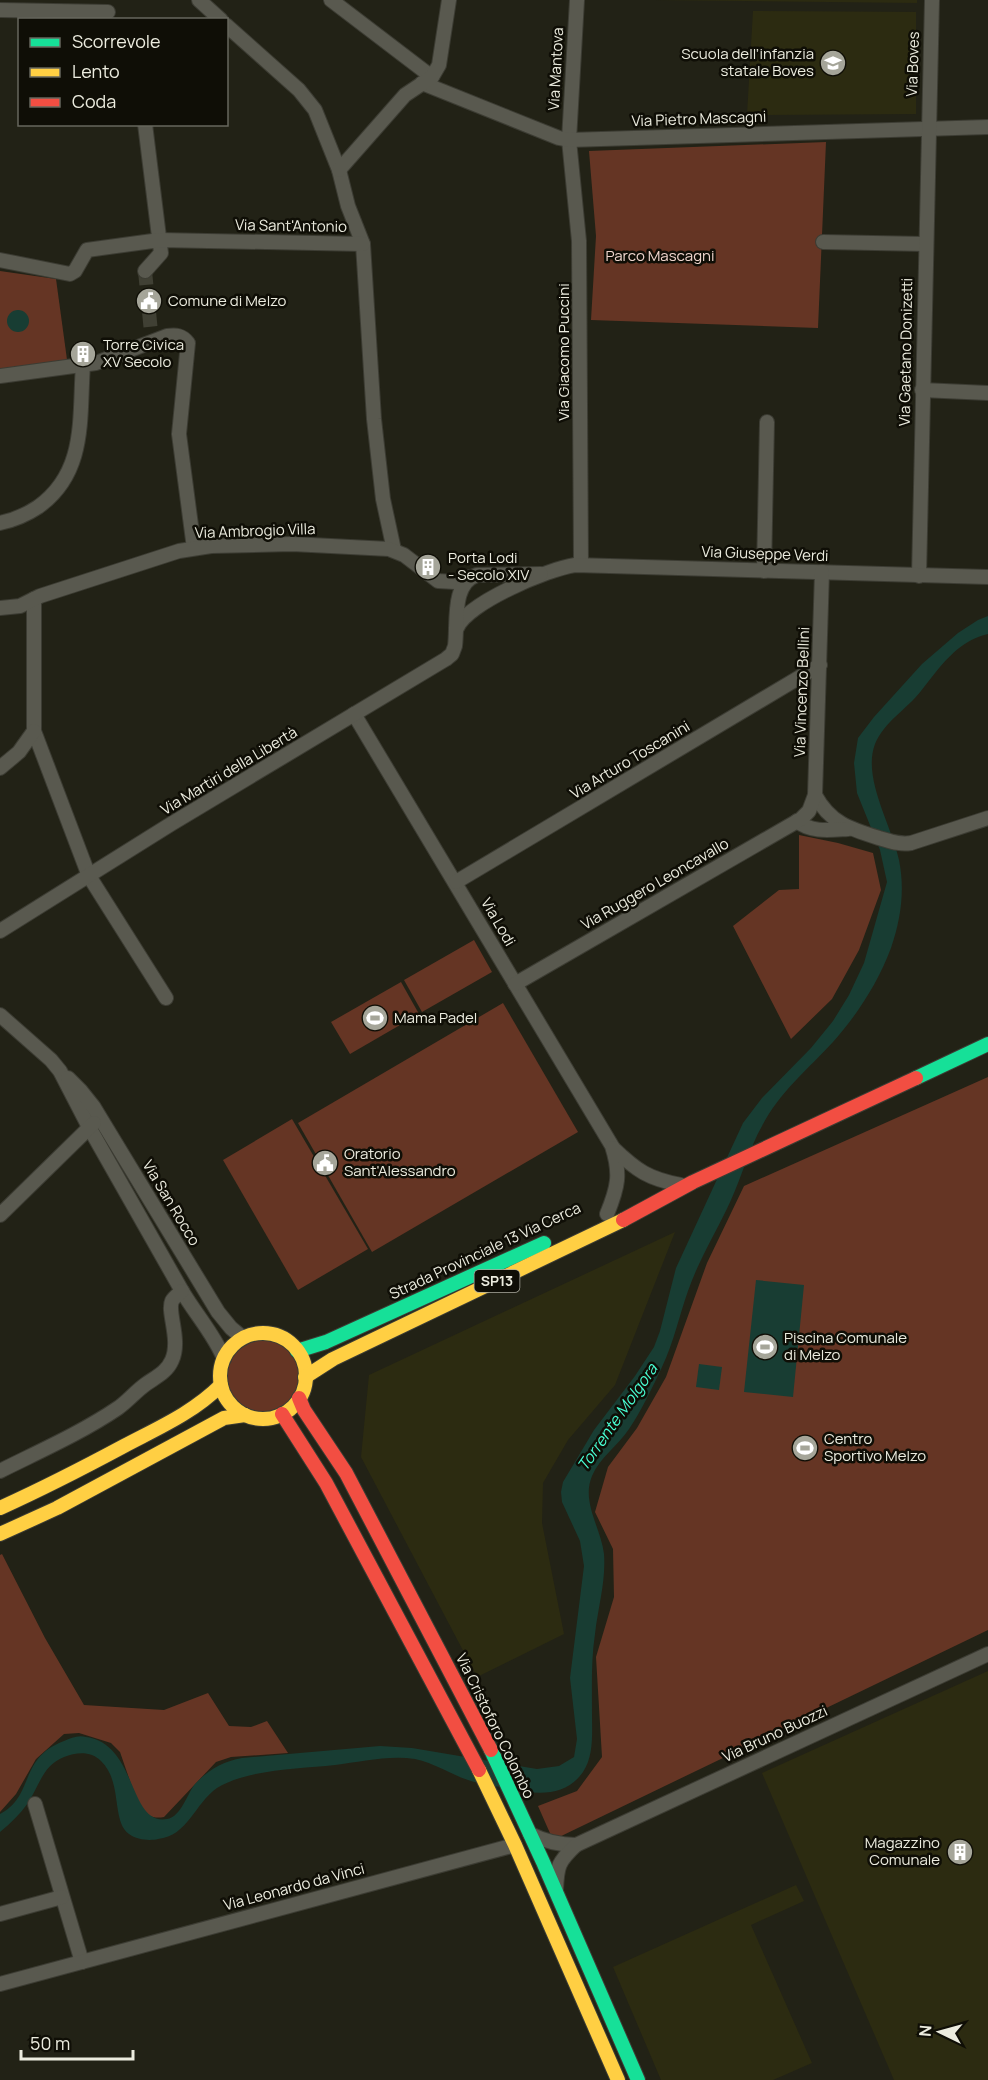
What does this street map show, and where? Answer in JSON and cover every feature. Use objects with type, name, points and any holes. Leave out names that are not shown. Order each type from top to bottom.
[{"type":"main road","name":"Strada Provinciale 13 Via Cerca","points":[[305,1377],[333,1359],[636,1214],[687,1184],[988,1044]]},
{"type":"main road","name":"Strada Provinciale 13 Via Cerca","points":[[297,1351],[326,1342],[640,1197],[687,1184]]},
{"type":"main road","points":[[0,1534],[57,1508],[224,1418],[244,1415],[267,1419],[289,1410],[303,1391],[305,1377],[303,1363],[297,1351],[285,1340],[275,1335],[257,1334],[243,1338],[231,1348],[224,1359],[220,1370],[221,1385],[227,1400],[244,1415]]},
{"type":"main road","points":[[0,1508],[47,1487],[188,1413],[211,1396],[221,1385]]},
{"type":"main road","name":"Via Cristoforo Colombo","points":[[299,1398],[304,1410],[346,1473],[490,1748],[638,2080]]},
{"type":"main road","points":[[282,1414],[326,1483],[471,1752],[515,1845],[618,2080]]},
{"type":"street","points":[[200,0],[219,18]]},
{"type":"street","name":"Via Pietro Mascagni","points":[[331,0],[427,80],[482,108],[569,140],[988,127]]},
{"type":"street","points":[[339,170],[405,95],[427,80],[439,65],[449,0]]},
{"type":"street","name":"Via Mantova","points":[[569,140],[577,0]]},
{"type":"street","name":"Via Boves","points":[[928,128],[932,0]]},
{"type":"street","points":[[0,10],[108,11]]},
{"type":"street","points":[[228,27],[301,92],[312,105],[320,119],[339,170],[348,206],[363,244]]},
{"type":"street","points":[[145,126],[161,253],[145,271]]},
{"type":"street","name":"Via Gaetano Donizetti","points":[[919,576],[928,128]]},
{"type":"street","name":"Via Giacomo Puccini","points":[[569,140],[580,246],[581,565]]},
{"type":"street","name":"Via Sant'Antonio","points":[[0,260],[67,273],[75,272],[87,250],[160,240],[363,244],[375,433],[383,499],[394,550]]},
{"type":"street","points":[[823,242],[925,244]]},
{"type":"street","points":[[0,376],[83,366],[117,356],[152,337],[176,335],[185,339],[188,343],[185,393],[179,430],[194,548]]},
{"type":"street","points":[[7,522],[48,500],[66,479],[77,446],[83,366]]},
{"type":"street","points":[[922,390],[988,393]]},
{"type":"street","points":[[764,571],[767,422]]},
{"type":"street","name":"Via Ambrogio Villa","points":[[0,608],[20,606],[34,598],[194,548],[292,544],[394,550]]},
{"type":"street","points":[[394,550],[438,581],[455,582],[476,575],[541,574]]},
{"type":"street","name":"Via Giuseppe Verdi","points":[[541,574],[563,567],[581,565],[988,578]]},
{"type":"street","name":"Via Vincenzo Bellini","points":[[809,811],[815,795],[822,572]]},
{"type":"street","points":[[457,628],[468,613],[541,574]]},
{"type":"street","points":[[476,575],[489,578],[494,586],[493,595],[486,602],[476,603],[469,600],[466,595],[466,584],[476,575]]},
{"type":"street","name":"Via Martiri della Libertà","points":[[0,930],[446,659],[454,650],[460,591],[465,582],[476,575]]},
{"type":"street","points":[[34,598],[34,731],[89,876],[166,998]]},
{"type":"street","name":"Via Arturo Toscanini","points":[[456,882],[820,665]]},
{"type":"street","name":"Via Lodi","points":[[354,714],[612,1146],[618,1167],[618,1177],[615,1195],[607,1214]]},
{"type":"street","points":[[0,768],[19,752],[34,731]]},
{"type":"street","points":[[815,795],[827,813],[852,830]]},
{"type":"street","name":"Via Ruggero Leoncavallo","points":[[515,984],[797,821],[809,811]]},
{"type":"street","points":[[797,821],[804,827],[814,829],[852,830],[897,843],[911,843],[988,818]]},
{"type":"street","name":"Via San Rocco","points":[[0,1015],[81,1090],[95,1123],[182,1291],[216,1342],[224,1359]]},
{"type":"street","points":[[0,1215],[95,1123]]},
{"type":"street","name":"Via San Rocco","points":[[95,1123],[226,1323],[243,1338]]},
{"type":"street","name":"Via Lodi","points":[[612,1146],[642,1174],[662,1182],[687,1184]]},
{"type":"street","points":[[0,1471],[78,1433],[120,1407],[161,1374],[173,1357],[176,1342],[171,1307],[173,1300],[182,1291]]},
{"type":"street","points":[[189,1304],[213,1304]]},
{"type":"street","name":"Via Bruno Buozzi","points":[[556,1892],[558,1866],[576,1845],[988,1654]]},
{"type":"street","points":[[35,1804],[82,1962]]},
{"type":"street","points":[[530,1834],[550,1843],[576,1845]]},
{"type":"street","name":"Via Leonardo da Vinci","points":[[0,1984],[515,1845]]},
{"type":"street","points":[[0,1914],[63,1897]]},
{"type":"shaded area","points":[[655,0],[917,0],[917,3]]},
{"type":"shaded area","name":"Scuola dell’infanzia statale Boves","points":[[753,11],[916,12],[916,114],[747,115]]},
{"type":"shaded area","points":[[675,1232],[615,1385],[568,1440],[543,1483],[542,1523],[564,1634],[477,1677],[361,1457],[369,1375]]},
{"type":"shaded area","points":[[988,1671],[988,2080],[894,2080],[762,1773]]},
{"type":"shaded area","points":[[796,1885],[804,1901],[751,1925],[812,2063],[773,2080],[661,2080],[613,1967]]},
{"type":"green space","name":"Parco Mascagni","points":[[826,142],[818,328],[591,320],[596,236],[589,151]]},
{"type":"green space","points":[[0,271],[56,279],[68,367],[0,376]]},
{"type":"green space","points":[[799,835],[873,853],[881,890],[859,950],[832,999],[791,1039],[733,926],[779,890],[799,889]]},
{"type":"green space","name":"Mama Padel","points":[[474,940],[492,972],[422,1012],[404,980]]},
{"type":"green space","name":"Mama Padel","points":[[401,982],[419,1014],[350,1054],[331,1022]]},
{"type":"green space","points":[[503,1003],[578,1132],[372,1252],[298,1123]]},
{"type":"green space","name":"Centro Sportivo Melzo","points":[[988,1077],[988,1630],[553,1840],[538,1806],[577,1791],[602,1757],[596,1657],[614,1597],[613,1549],[595,1512],[608,1467],[637,1428],[666,1377],[707,1263],[744,1186]]},
{"type":"green space","points":[[292,1119],[368,1249],[298,1290],[223,1160]]},
{"type":"green space","points":[[263,1338],[277,1341],[289,1349],[297,1361],[300,1375],[297,1389],[289,1401],[277,1409],[263,1412],[249,1409],[237,1401],[229,1389],[226,1375],[229,1361],[237,1349],[249,1341]]},
{"type":"green space","points":[[2,1554],[45,1638],[84,1705],[164,1710],[208,1693],[229,1726],[251,1727],[267,1721],[288,1753],[231,1757],[216,1762],[164,1817],[157,1818],[140,1810],[120,1752],[111,1743],[79,1733],[64,1734],[36,1759],[16,1794],[0,1812],[0,1555]]},
{"type":"water","points":[[14,310],[22,310],[29,317],[29,325],[22,332],[14,332],[7,325],[7,317]]},
{"type":"water","name":"Torrente Molgora","points":[[988,616],[988,634],[967,642],[950,656],[915,698],[884,729],[875,744],[872,772],[899,860],[902,882],[897,926],[886,961],[866,998],[850,1021],[785,1092],[762,1126],[731,1200],[692,1279],[670,1348],[651,1391],[629,1429],[595,1469],[592,1476],[589,1486],[590,1505],[602,1544],[604,1564],[593,1654],[592,1744],[587,1766],[583,1772],[566,1787],[545,1793],[478,1783],[422,1761],[405,1758],[385,1758],[258,1773],[217,1788],[209,1794],[177,1832],[168,1837],[147,1840],[132,1836],[124,1828],[120,1820],[112,1779],[101,1761],[93,1755],[79,1753],[64,1757],[51,1765],[25,1807],[0,1832],[0,1814],[18,1797],[40,1757],[49,1748],[77,1737],[86,1737],[103,1743],[115,1754],[124,1768],[145,1810],[154,1818],[167,1819],[176,1814],[195,1784],[205,1774],[235,1759],[380,1746],[412,1748],[537,1769],[559,1766],[574,1757],[577,1739],[570,1678],[584,1566],[580,1541],[562,1502],[563,1482],[594,1430],[654,1347],[676,1268],[743,1123],[762,1098],[811,1048],[833,1021],[849,995],[864,963],[887,882],[880,850],[857,793],[854,763],[858,738],[922,664],[958,633]]},
{"type":"water","name":"Piscina Comunale di Melzo","points":[[756,1280],[804,1285],[793,1397],[744,1392]]},
{"type":"water","points":[[699,1364],[722,1367],[719,1390],[696,1387]]},
{"type":"tunnel","points":[[145,271],[151,332]]},
{"type":"traffic: fast","points":[[916,1078],[988,1044]]},
{"type":"traffic: fast","points":[[297,1351],[326,1342],[544,1243]]},
{"type":"traffic: fast","points":[[491,1750],[543,1862],[638,2080]]},
{"type":"traffic: slow","points":[[305,1377],[333,1359],[623,1220]]},
{"type":"traffic: slow","points":[[263,1333],[279,1337],[293,1346],[302,1360],[306,1376],[302,1392],[293,1406],[279,1415],[263,1419],[247,1415],[233,1406],[224,1392],[220,1376],[224,1360],[233,1346],[247,1337],[263,1333]]},
{"type":"traffic: slow","points":[[0,1508],[175,1419],[199,1404],[221,1385]]},
{"type":"traffic: slow","points":[[0,1534],[57,1508],[224,1418],[245,1415]]},
{"type":"traffic: slow","points":[[479,1770],[515,1845],[618,2080]]},
{"type":"traffic: jam","points":[[623,1220],[693,1182],[916,1078]]},
{"type":"traffic: jam","points":[[299,1398],[304,1410],[346,1473],[491,1750]]},
{"type":"traffic: jam","points":[[282,1414],[326,1483],[479,1770]]},
{"type":"place","name":"Scuola dell’infanzia statale Boves","points":[[833,63]]},
{"type":"place","name":"Comune di Melzo","points":[[149,301]]},
{"type":"place","name":"Torre Civica XV Secolo","points":[[83,354]]},
{"type":"place","name":"Porta Lodi - Secolo XIV","points":[[428,567]]},
{"type":"place","name":"Mama Padel","points":[[375,1018]]},
{"type":"place","name":"Oratorio Sant'Alessandro","points":[[325,1163]]},
{"type":"place","name":"Piscina Comunale di Melzo","points":[[765,1347]]},
{"type":"place","name":"Centro Sportivo Melzo","points":[[805,1448]]},
{"type":"place","name":"Magazzino Comunale","points":[[960,1852]]}]
